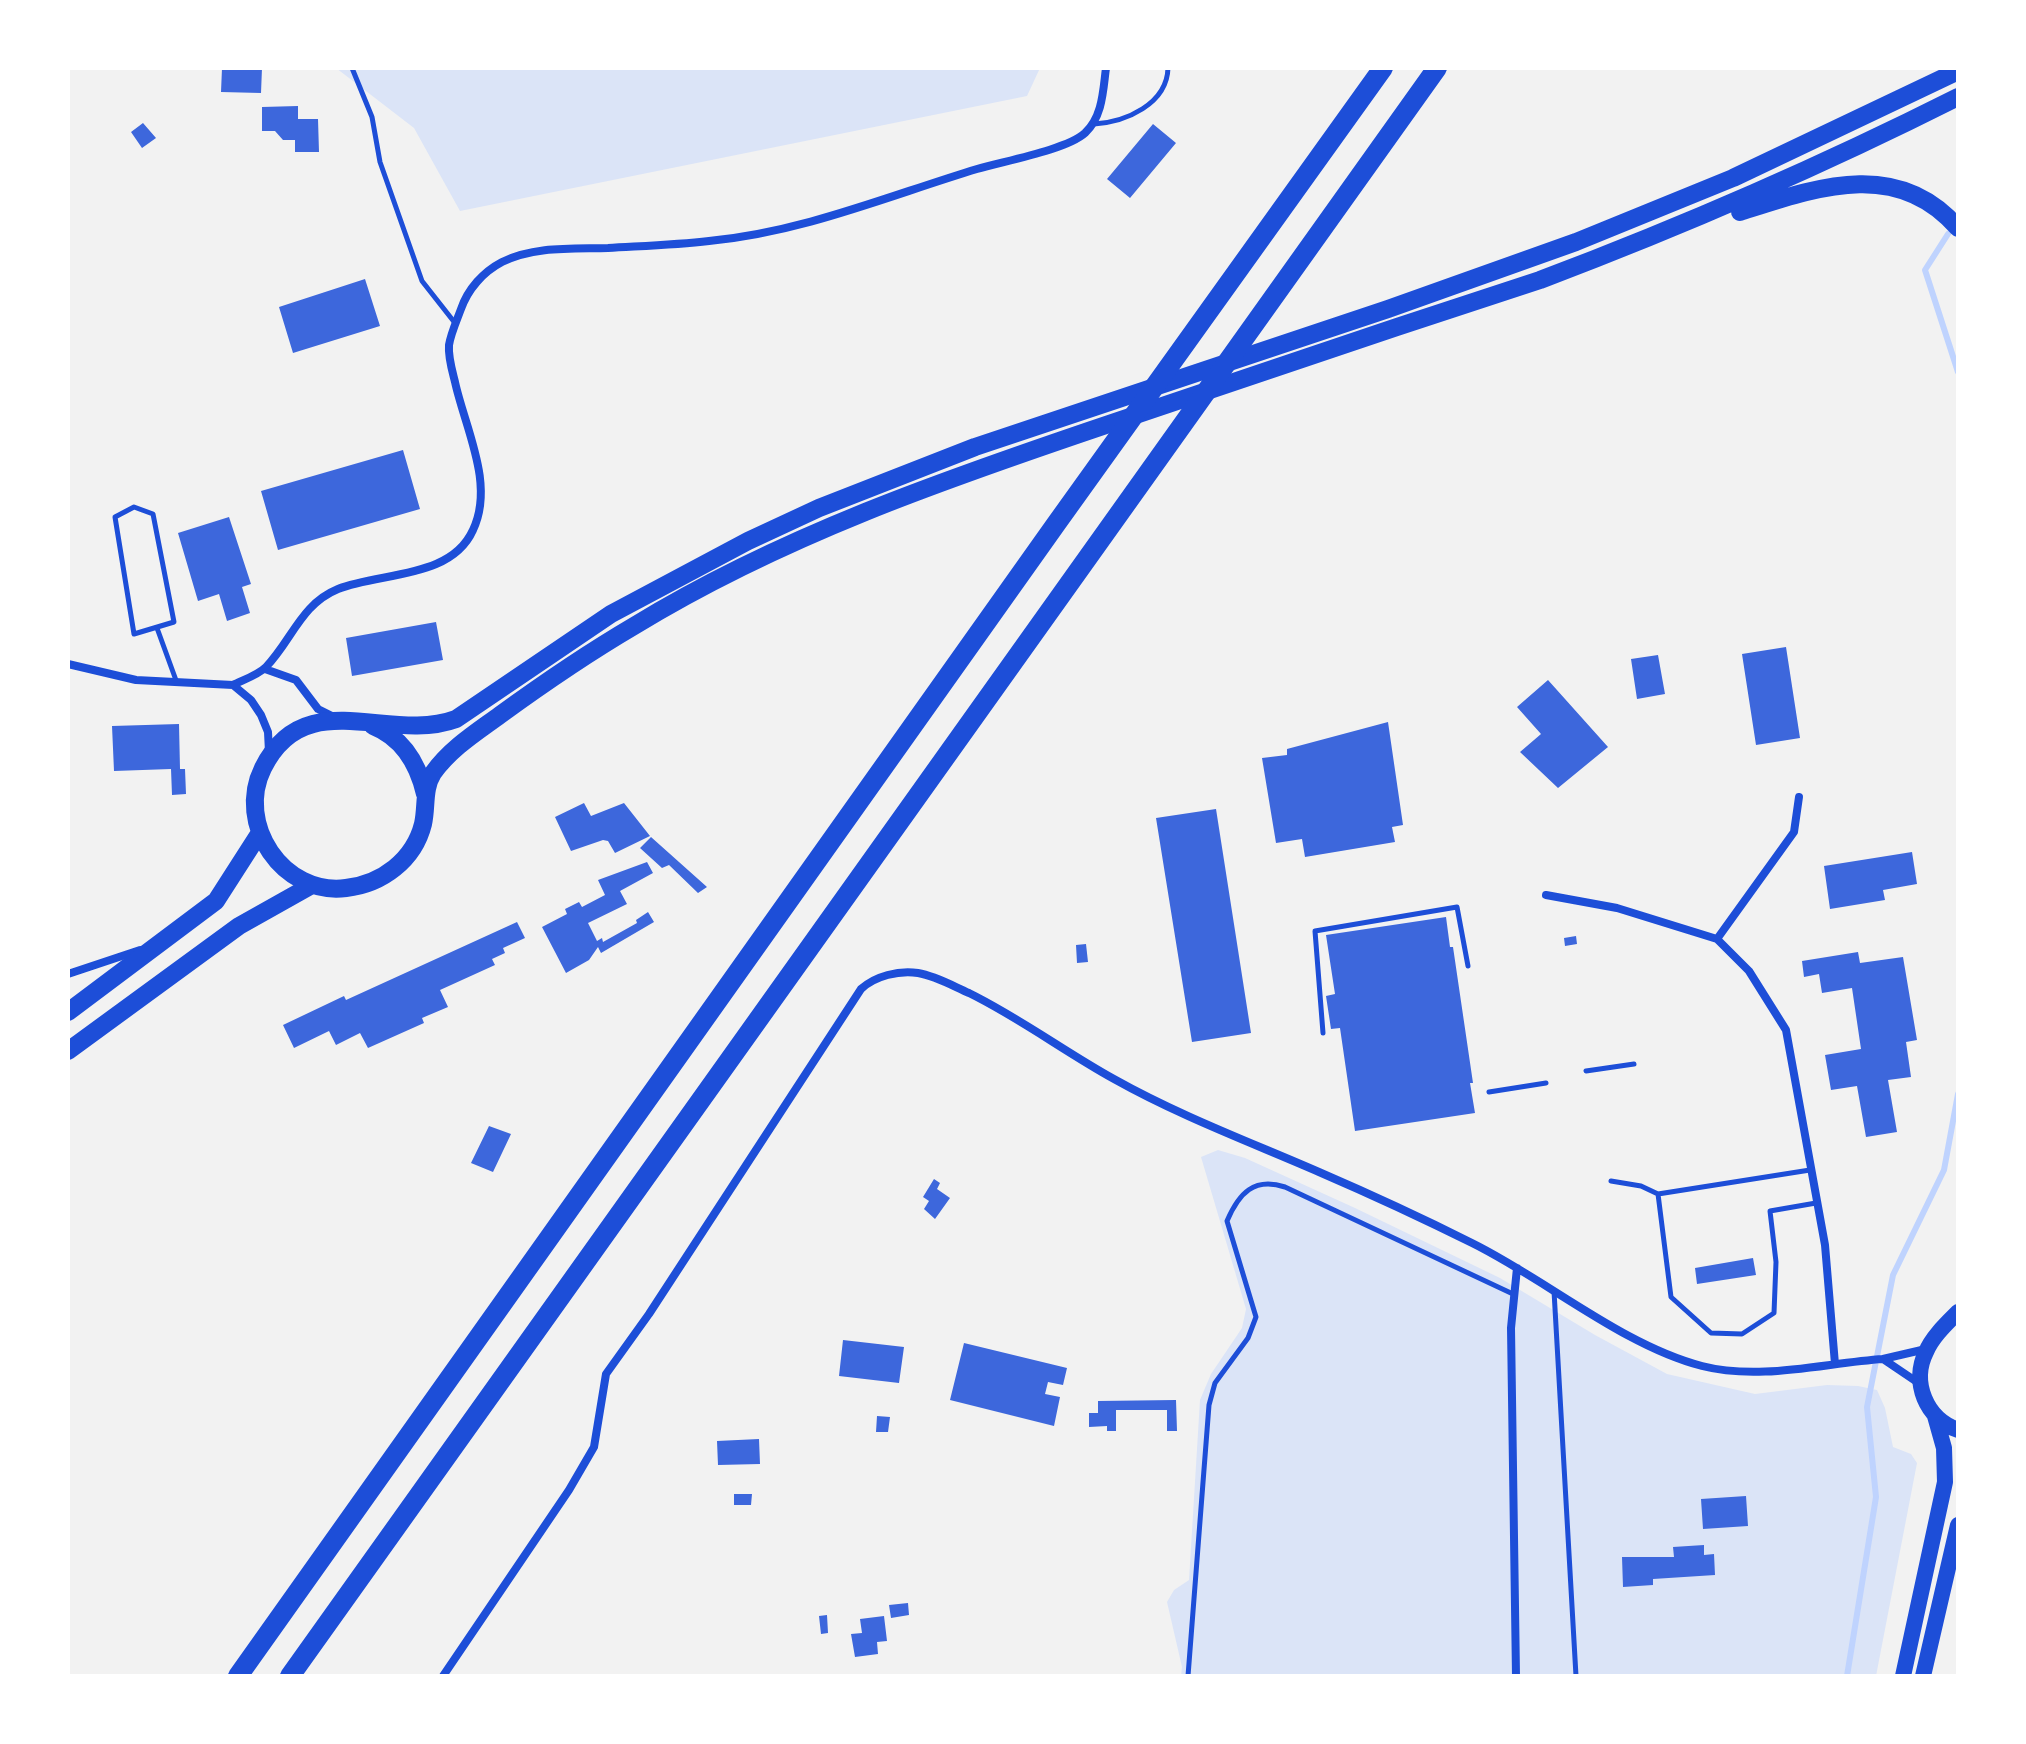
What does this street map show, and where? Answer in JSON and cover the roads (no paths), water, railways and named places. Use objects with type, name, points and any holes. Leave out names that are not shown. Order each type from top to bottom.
[{"type":"highway","points":[[238,1676],[1383,68]]},
{"type":"highway","points":[[290,1676],[1437,68]]},
{"type":"main road","points":[[1958,71],[1720,183],[1576,242],[886,480],[748,541],[611,614],[456,719],[418,727],[339,719],[318,721],[299,729],[282,741],[269,756],[260,774],[255,793],[259,834],[271,856],[289,873],[312,885],[340,890],[367,885],[392,872],[411,851],[423,825],[427,783],[465,740],[536,689],[689,594],[856,515],[1000,461],[1612,253],[1769,188],[1958,97]]},
{"type":"main road","points":[[1612,253],[1802,192],[1838,184],[1861,183],[1898,188],[1932,205],[1958,228]]},
{"type":"main road","points":[[359,721],[395,739],[410,755],[420,775],[425,797]]},
{"type":"main road","points":[[68,1012],[216,901],[259,834]]},
{"type":"main road","points":[[68,1051],[239,926],[312,885]]},
{"type":"main road","points":[[1903,1676],[1945,1482],[1944,1448],[1935,1416],[1925,1401],[1920,1384],[1920,1366],[1927,1349],[1958,1312]]},
{"type":"main road","points":[[1938,1335],[1958,1323]]},
{"type":"main road","points":[[1935,1416],[1958,1430]]},
{"type":"main road","points":[[1923,1676],[1958,1525]]},
{"type":"street","points":[[68,664],[136,680],[233,685],[265,669],[314,603],[340,588],[441,562],[463,545],[477,520],[481,487],[450,361],[449,344],[463,302],[473,286],[500,263],[538,250],[711,241],[767,233],[826,220],[949,178],[1061,145],[1083,135],[1093,124],[1100,109],[1106,68]]},
{"type":"street","points":[[265,669],[296,680],[318,709],[339,719]]},
{"type":"street","points":[[233,685],[251,700],[261,715],[268,732],[269,756]]},
{"type":"street","points":[[1717,939],[1794,832],[1799,797]]},
{"type":"street","points":[[1546,895],[1617,908],[1717,939],[1749,971],[1786,1030],[1825,1245],[1835,1364]]},
{"type":"street","points":[[68,974],[148,947],[173,933]]},
{"type":"street","points":[[443,1676],[569,1490],[594,1447],[606,1374],[649,1314],[861,989],[881,977],[898,973],[919,973],[950,984],[1018,1018],[1061,1049],[1175,1110],[1403,1210],[1517,1268],[1629,1335],[1682,1360],[1706,1367],[1758,1371],[1883,1359],[1927,1349]]},
{"type":"street","points":[[1516,1676],[1511,1328],[1517,1268]]},
{"type":"street","points":[[1883,1359],[1920,1384]]},
{"type":"lane","points":[[352,68],[372,117],[380,162],[422,281],[456,324]]},
{"type":"lane","points":[[1093,124],[1116,122],[1150,105],[1168,82],[1168,68]]},
{"type":"lane","points":[[134,507],[153,514],[174,622],[157,628],[134,634],[115,517],[134,507]]},
{"type":"lane","points":[[157,628],[177,683]]},
{"type":"lane","points":[[1323,1033],[1315,931],[1457,907],[1468,966]]},
{"type":"lane","points":[[1586,1071],[1634,1064]]},
{"type":"lane","points":[[1489,1092],[1546,1083]]},
{"type":"lane","points":[[1611,1181],[1641,1186],[1658,1194],[1810,1170]]},
{"type":"lane","points":[[1188,1676],[1209,1405],[1215,1383],[1248,1338],[1256,1317],[1227,1221],[1236,1202],[1248,1190],[1269,1182],[1285,1187],[1514,1295]]},
{"type":"lane","points":[[1658,1194],[1671,1297],[1711,1333],[1742,1334],[1774,1313],[1776,1262],[1770,1211],[1816,1203]]},
{"type":"lane","points":[[1554,1290],[1576,1676]]},
{"type":"waterway","points":[[1948,234],[1925,270],[1958,372]]},
{"type":"waterway","points":[[1847,1676],[1876,1497],[1867,1407],[1893,1275],[1944,1170],[1958,1094]]}]
